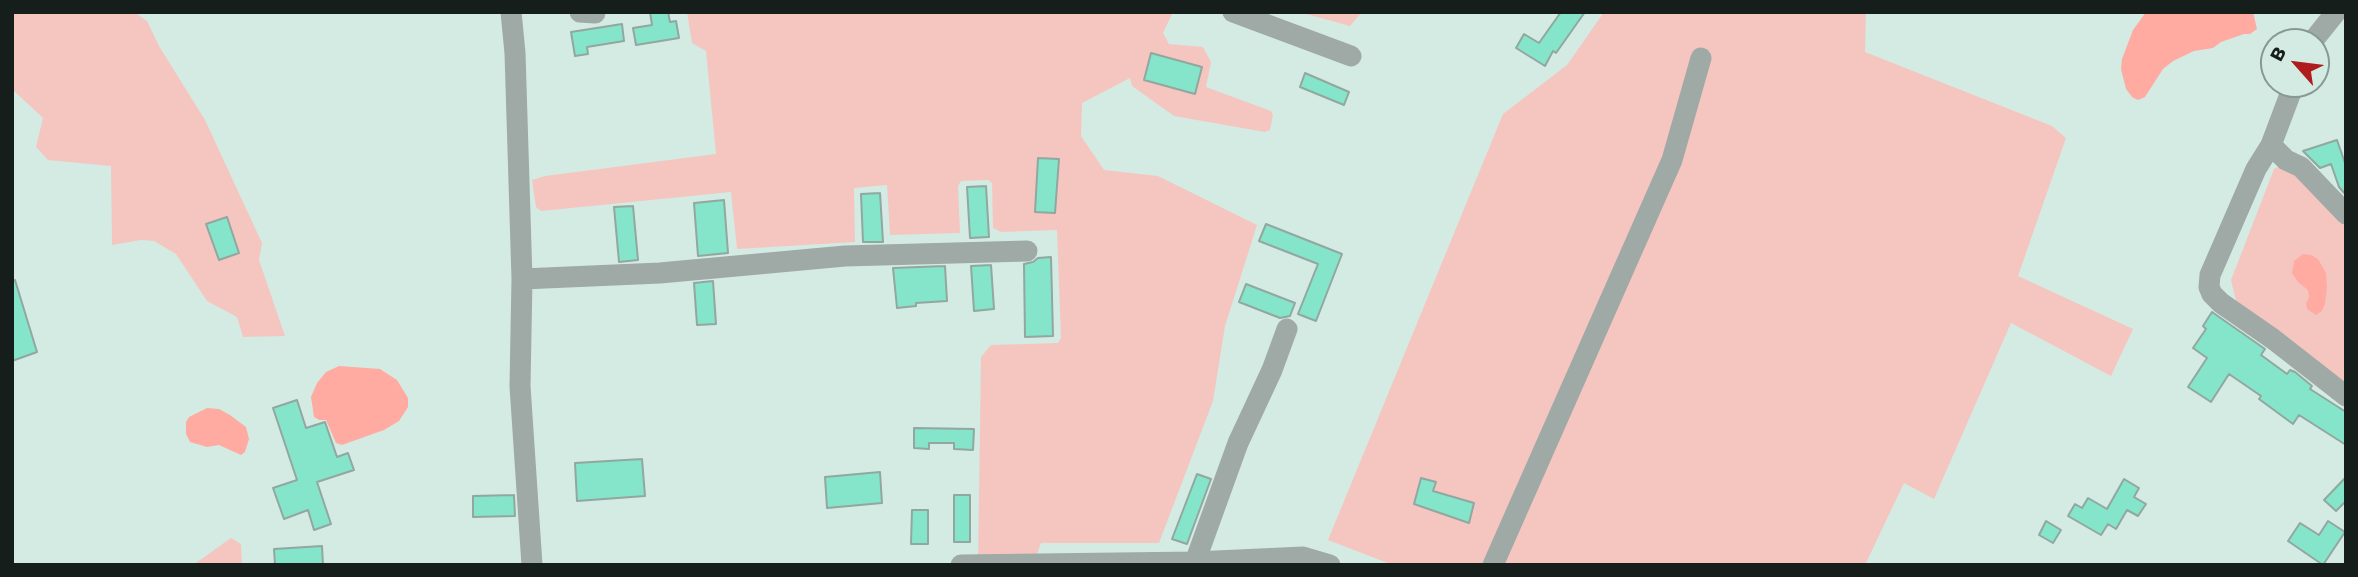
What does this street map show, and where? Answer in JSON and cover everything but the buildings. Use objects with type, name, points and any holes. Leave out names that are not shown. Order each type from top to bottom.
[{"type":"street","points":[[511,12],[516,53],[522,279],[520,386],[532,565]]},
{"type":"street","points":[[580,12],[595,13]]},
{"type":"street","points":[[1233,12],[1351,56]]},
{"type":"street","points":[[2323,28],[2336,12]]},
{"type":"street","points":[[1493,565],[1672,160],[1701,58]]},
{"type":"street","points":[[2289,98],[2271,145],[2256,169],[2210,275],[2209,287],[2221,303],[2273,339],[2346,396]]},
{"type":"street","points":[[2271,145],[2286,160],[2301,167],[2346,214]]},
{"type":"street","points":[[522,279],[660,273],[845,256],[1027,251]]},
{"type":"street","points":[[1195,562],[1238,443],[1272,370],[1287,329]]},
{"type":"street","points":[[961,565],[1303,561],[1329,565]]},
{"type":"shaded area","points":[[12,12],[134,12],[147,21],[159,46],[205,120],[262,243],[259,260],[285,336],[243,337],[237,317],[207,301],[176,254],[154,241],[141,240],[112,245],[111,166],[48,160],[36,147],[43,118],[12,89]]},
{"type":"shaded area","points":[[687,12],[1173,12],[1163,33],[1169,44],[1203,47],[1211,62],[1206,87],[1271,111],[1273,115],[1270,130],[1265,132],[1174,116],[1132,86],[1130,78],[1082,103],[1081,136],[1104,170],[1158,176],[1257,225],[1225,326],[1213,401],[1159,543],[1041,543],[1033,565],[978,565],[981,357],[991,345],[1058,343],[1061,338],[1057,230],[1001,232],[993,228],[992,183],[988,180],[961,181],[958,186],[960,233],[890,235],[887,185],[854,188],[855,242],[737,249],[731,192],[541,211],[536,207],[532,180],[545,176],[716,154],[706,51],[692,43]]},
{"type":"shaded area","points":[[1299,12],[1362,12],[1350,26]]},
{"type":"shaded area","points":[[1604,12],[1866,12],[1865,52],[2052,126],[2066,138],[2018,276],[2133,329],[2111,376],[2011,323],[1934,499],[1904,483],[1865,565],[1393,565],[1328,540],[1503,114],[1567,65]]},
{"type":"shaded area","points":[[2146,12],[2253,12],[2257,29],[2250,34],[2221,42],[2213,48],[2194,51],[2173,61],[2163,69],[2145,97],[2138,100],[2126,89],[2121,69],[2133,30]]},
{"type":"shaded area","points":[[2286,163],[2346,218],[2346,391],[2238,309],[2231,280],[2274,169]]},
{"type":"shaded area","points":[[2303,254],[2318,259],[2326,273],[2325,304],[2322,311],[2316,315],[2307,309],[2308,290],[2292,273],[2294,261]]},
{"type":"shaded area","points":[[339,366],[380,369],[397,380],[408,398],[408,407],[399,421],[384,430],[342,445],[336,443],[326,420],[314,417],[311,397],[326,372]]},
{"type":"shaded area","points":[[207,408],[219,409],[246,427],[249,439],[245,452],[241,455],[219,445],[207,447],[190,442],[186,434],[186,422],[189,417]]},
{"type":"shaded area","points":[[231,538],[241,544],[242,565],[193,565]]}]
